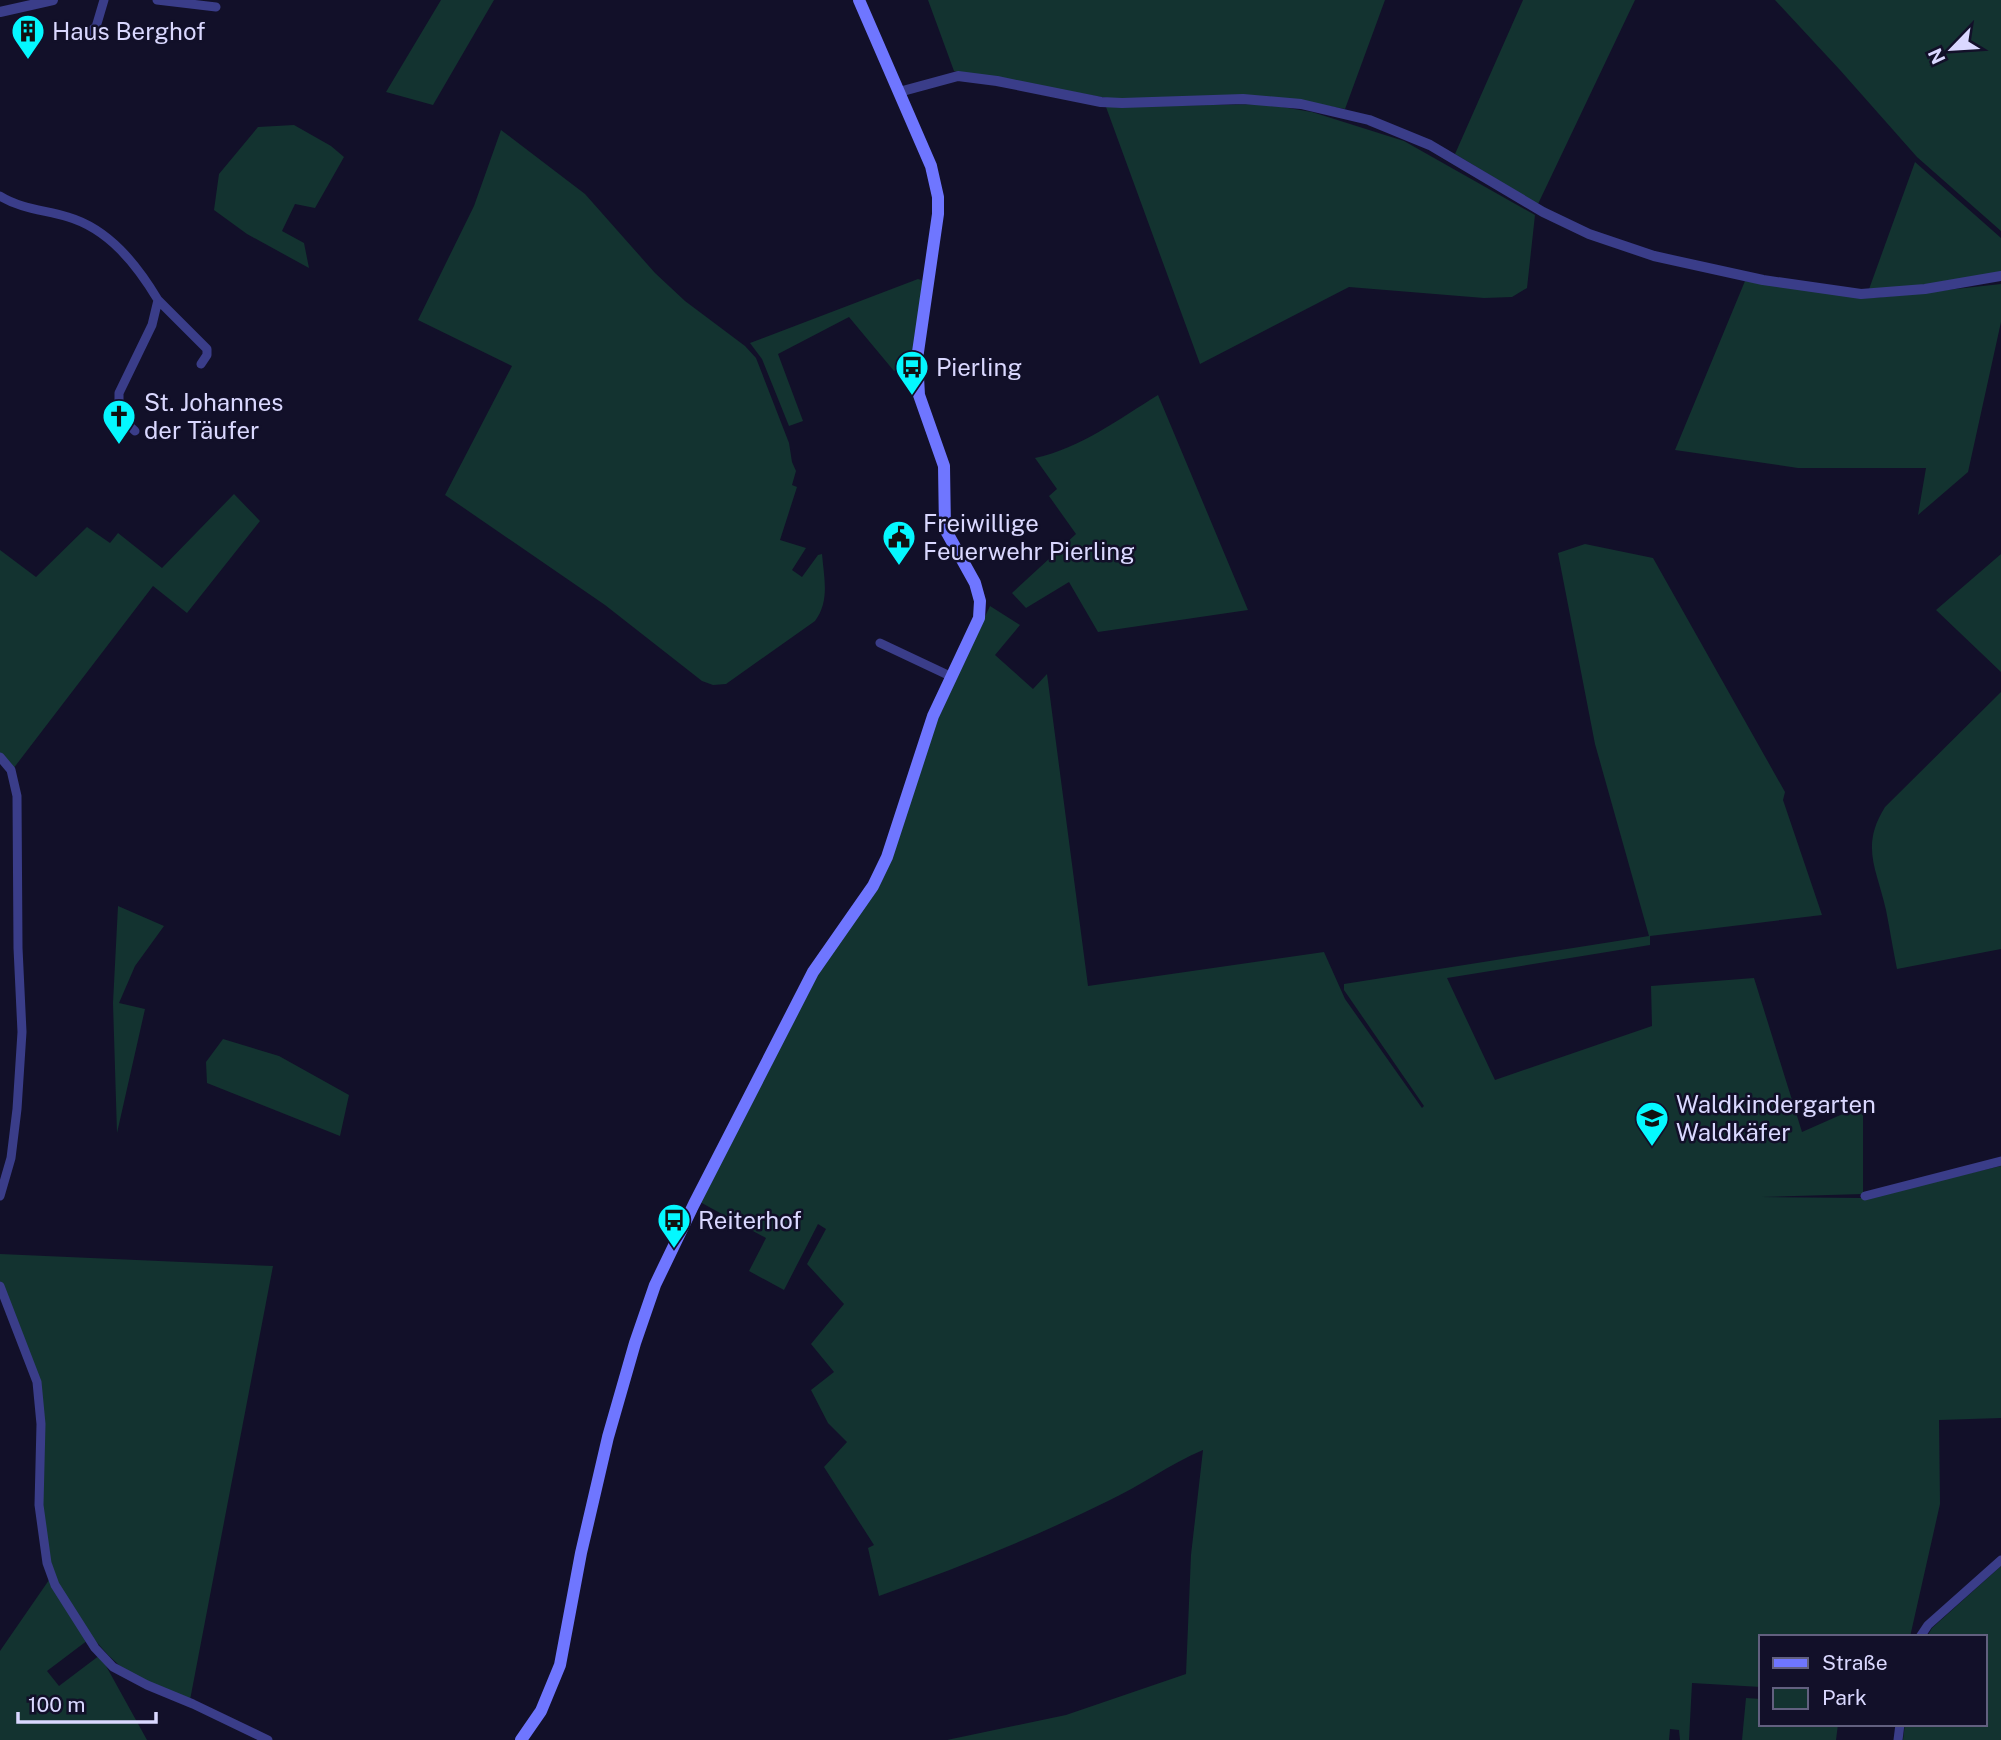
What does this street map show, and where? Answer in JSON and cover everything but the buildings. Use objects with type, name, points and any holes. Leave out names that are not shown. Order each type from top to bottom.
[{"type":"main road","points":[[521,1740],[541,1711],[560,1665],[608,1437],[655,1285],[813,972],[873,886],[887,857],[933,716],[979,618],[980,601],[975,583],[945,529],[944,466],[919,396],[917,359],[938,197],[931,166],[859,0]]},
{"type":"street","points":[[0,12],[29,3],[53,0]]},
{"type":"street","points":[[89,32],[96,27],[104,0]]},
{"type":"street","points":[[157,0],[216,7]]},
{"type":"street","points":[[899,92],[958,76],[1111,103],[1243,99],[1301,104],[1369,120],[1430,145],[1543,212],[1589,234],[1654,256],[1750,277],[1861,294],[1925,289],[2001,276]]},
{"type":"street","points":[[0,196],[35,211],[65,216],[91,225],[112,242],[143,275],[158,300],[207,349],[207,355],[201,363]]},
{"type":"street","points":[[135,431],[119,416],[119,393],[152,325],[158,300]]},
{"type":"street","points":[[880,643],[950,676]]},
{"type":"street","points":[[0,757],[12,770],[17,796],[18,948],[22,1032],[16,1121],[0,1196]]},
{"type":"street","points":[[1865,1196],[2001,1161]]},
{"type":"street","points":[[0,1286],[37,1382],[41,1424],[39,1505],[47,1563],[55,1585],[95,1648],[113,1667],[268,1740]]},
{"type":"street","points":[[1921,1635],[1928,1625],[2001,1560]]},
{"type":"green space","points":[[441,0],[494,0],[433,105],[386,92]]},
{"type":"green space","points":[[928,0],[1385,0],[1345,109],[1284,98],[1107,98],[954,71]]},
{"type":"green space","points":[[1523,0],[1635,0],[1538,204],[1455,154]]},
{"type":"green space","points":[[1775,0],[2001,0],[2001,231],[1917,157]]},
{"type":"green space","points":[[1264,104],[1312,112],[1404,141],[1535,215],[1527,288],[1512,297],[1484,298],[1349,287],[1200,364],[1106,107]]},
{"type":"green space","points":[[294,125],[331,146],[344,157],[315,208],[295,204],[282,231],[304,243],[309,268],[247,234],[214,210],[219,174],[258,127]]},
{"type":"green space","points":[[501,130],[585,194],[655,273],[685,301],[745,346],[756,358],[789,443],[796,471],[792,485],[797,487],[780,540],[806,548],[792,570],[802,577],[818,555],[822,554],[824,597],[815,621],[726,684],[713,685],[702,681],[605,605],[445,495],[512,366],[418,320],[474,206]]},
{"type":"green space","points":[[1915,162],[2001,238],[2001,272],[1936,284],[1868,292]]},
{"type":"green space","points":[[918,279],[924,281],[912,372],[903,366],[894,371],[849,317],[778,354],[803,421],[789,426],[762,359],[750,343]]},
{"type":"green space","points":[[1745,281],[1874,298],[2001,284],[2001,322],[1968,472],[1918,515],[1926,468],[1798,468],[1675,450]]},
{"type":"green space","points":[[1158,395],[1248,610],[1098,632],[1069,582],[1026,608],[1012,593],[1076,534],[1049,496],[1057,489],[1035,458],[1084,440]]},
{"type":"green space","points":[[234,494],[260,521],[187,613],[153,586],[13,769],[0,755],[0,550],[36,577],[87,527],[110,543],[118,533],[162,568]]},
{"type":"green space","points":[[1585,544],[1653,558],[1785,792],[1783,800],[1822,915],[1650,936],[1650,945],[1447,978],[1495,1080],[1652,1026],[1651,986],[1754,978],[1802,1132],[1863,1105],[1863,1194],[1761,1197],[1862,1198],[2001,1166],[2001,1418],[1939,1420],[1940,1504],[1910,1635],[1759,1635],[1759,1687],[1692,1683],[1689,1740],[1680,1740],[1679,1730],[1670,1729],[1669,1740],[947,1740],[1066,1715],[1186,1674],[1191,1555],[1203,1450],[1052,1528],[879,1596],[868,1548],[874,1545],[824,1467],[847,1442],[828,1423],[811,1390],[834,1372],[811,1344],[844,1304],[807,1264],[826,1229],[818,1224],[784,1290],[749,1271],[766,1238],[700,1202],[817,974],[878,886],[937,717],[990,606],[1020,625],[995,655],[1033,689],[1047,674],[1088,986],[1324,952],[1345,999],[1422,1108],[1424,1106],[1344,990],[1344,984],[1649,936],[1595,744],[1558,553]]},
{"type":"green space","points":[[2001,554],[2001,672],[1936,610]]},
{"type":"green space","points":[[2001,692],[2001,949],[1897,969],[1873,858],[1873,834],[1877,821],[1885,807]]},
{"type":"green space","points":[[118,906],[164,926],[135,966],[119,1003],[145,1009],[117,1133],[113,1003]]},
{"type":"green space","points":[[223,1039],[279,1056],[349,1095],[340,1136],[207,1083],[206,1062]]},
{"type":"green space","points":[[0,1254],[273,1266],[190,1700],[144,1680],[120,1666],[93,1638],[52,1574],[43,1530],[43,1424],[33,1362],[0,1281]]},
{"type":"green space","points":[[2001,1566],[2001,1740],[1903,1740],[1905,1726],[1987,1726],[1987,1635],[1928,1635],[1932,1628]]},
{"type":"green space","points":[[49,1580],[88,1640],[47,1671],[59,1686],[100,1655],[147,1740],[0,1740],[0,1651]]},
{"type":"green space","points":[[1746,1698],[1759,1699],[1759,1726],[1838,1726],[1836,1740],[1742,1740]]},
{"type":"place","name":"Haus Berghof","points":[[28,61]]},
{"type":"place","name":"Pierling","points":[[912,397]]},
{"type":"place","name":"St. Johannes der Täufer","points":[[119,446]]},
{"type":"place","name":"Freiwillige Feuerwehr Pierling","points":[[899,567]]},
{"type":"place","name":"Waldkindergarten Waldkäfer","points":[[1652,1148]]},
{"type":"place","name":"Reiterhof","points":[[674,1250]]}]
